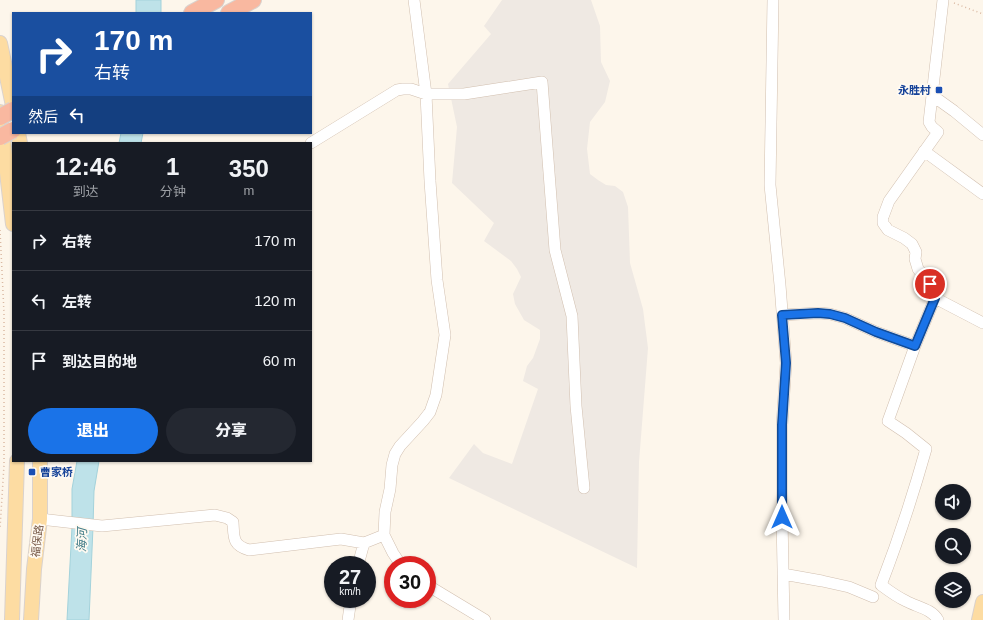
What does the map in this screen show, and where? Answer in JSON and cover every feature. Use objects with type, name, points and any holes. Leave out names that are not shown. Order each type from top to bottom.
[{"type":"highway","points":[[194,12],[216,0]]},
{"type":"highway","points":[[231,12],[254,0]]},
{"type":"highway","points":[[0,116],[12,110]]},
{"type":"highway","points":[[0,137],[12,131]]},
{"type":"main road","points":[[0,43],[12,101]]},
{"type":"main road","points":[[0,112],[12,215]]},
{"type":"main road","name":"福保路","points":[[12,620],[17,462]]},
{"type":"main road","name":"福保路","points":[[31,620],[34,569],[40,519],[40,462]]},
{"type":"main road","points":[[979,620],[983,602]]},
{"type":"street","points":[[394,556],[384,535],[385,512],[390,489],[393,460],[400,446],[430,412],[436,395],[445,334],[436,272],[426,94],[414,0]]},
{"type":"street","points":[[773,0],[770,185],[786,363],[782,425],[784,620]]},
{"type":"street","points":[[943,0],[929,122],[938,132],[889,201],[883,214],[883,223],[888,230],[912,244],[916,252],[915,258],[918,269],[930,284],[935,298],[983,323]]},
{"type":"street","points":[[312,142],[397,90],[411,90],[426,94],[464,94],[542,82],[554,250],[572,316],[576,406],[584,488]]},
{"type":"street","points":[[933,96],[983,135]]},
{"type":"street","points":[[924,151],[983,194]]},
{"type":"street","points":[[935,298],[915,346],[888,421],[926,449],[896,544],[881,585],[906,601],[931,612],[938,620]]},
{"type":"street","points":[[782,315],[818,313],[830,314],[845,318],[876,332],[915,346]]},
{"type":"street","points":[[40,519],[102,526],[215,516],[227,518],[233,522],[235,539],[243,548],[249,550],[341,539],[364,543],[384,535]]},
{"type":"street","points":[[360,556],[364,543]]},
{"type":"street","points":[[783,574],[849,587],[873,597]]},
{"type":"street","points":[[436,590],[485,620]]},
{"type":"street","points":[[348,620],[350,608]]},
{"type":"path","points":[[954,3],[983,14]]},
{"type":"path","points":[[0,230],[4,313],[4,465],[0,529]]},
{"type":"shaded area","points":[[502,0],[591,0],[600,26],[601,62],[610,81],[605,102],[590,122],[587,149],[590,174],[606,185],[615,186],[623,192],[628,207],[630,263],[643,309],[648,348],[639,462],[637,568],[449,478],[474,444],[483,453],[512,464],[538,389],[523,381],[527,366],[533,358],[540,339],[540,330],[524,320],[515,304],[513,294],[521,277],[511,261],[484,241],[494,223],[452,183],[457,127],[448,84],[491,34],[484,26]]},
{"type":"water","points":[[136,0],[161,0],[161,12],[136,12]]},
{"type":"water","points":[[121,134],[143,134],[141,142],[119,142]]},
{"type":"water","name":"海河","points":[[77,462],[99,462],[94,491],[89,620],[67,620],[72,527],[72,489]]},
{"type":"place","name":"永胜村","points":[[939,90]]},
{"type":"place","name":"曹家桥","points":[[32,472]]},
{"type":"route","points":[[782,517],[782,425],[786,363],[782,315],[818,313],[830,314],[845,318],[876,332],[915,346],[935,298],[930,284]]}]
